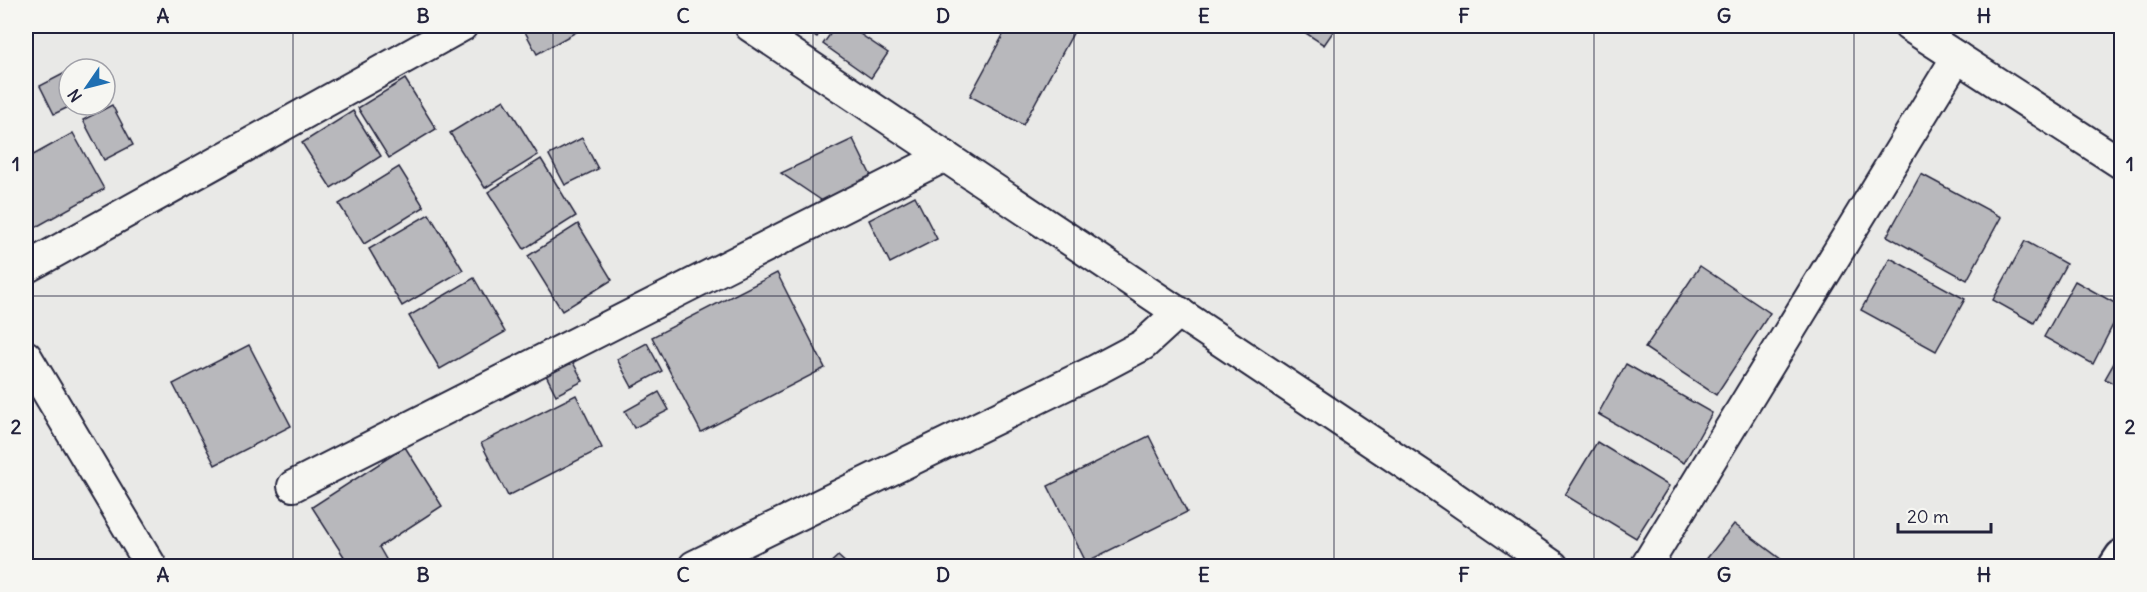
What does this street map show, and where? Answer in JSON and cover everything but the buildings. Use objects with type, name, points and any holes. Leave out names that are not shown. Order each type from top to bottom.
[{"type":"street","points":[[26,268],[462,26]]},
{"type":"street","points":[[750,26],[1179,312],[1553,567]]},
{"type":"street","points":[[1909,26],[2121,164]]},
{"type":"street","points":[[1646,567],[1957,57]]},
{"type":"street","points":[[293,486],[945,156]]},
{"type":"street","points":[[694,567],[1113,361],[1143,345],[1179,312]]},
{"type":"street","points":[[26,356],[151,567]]},
{"type":"street","points":[[2116,567],[2121,557]]}]
